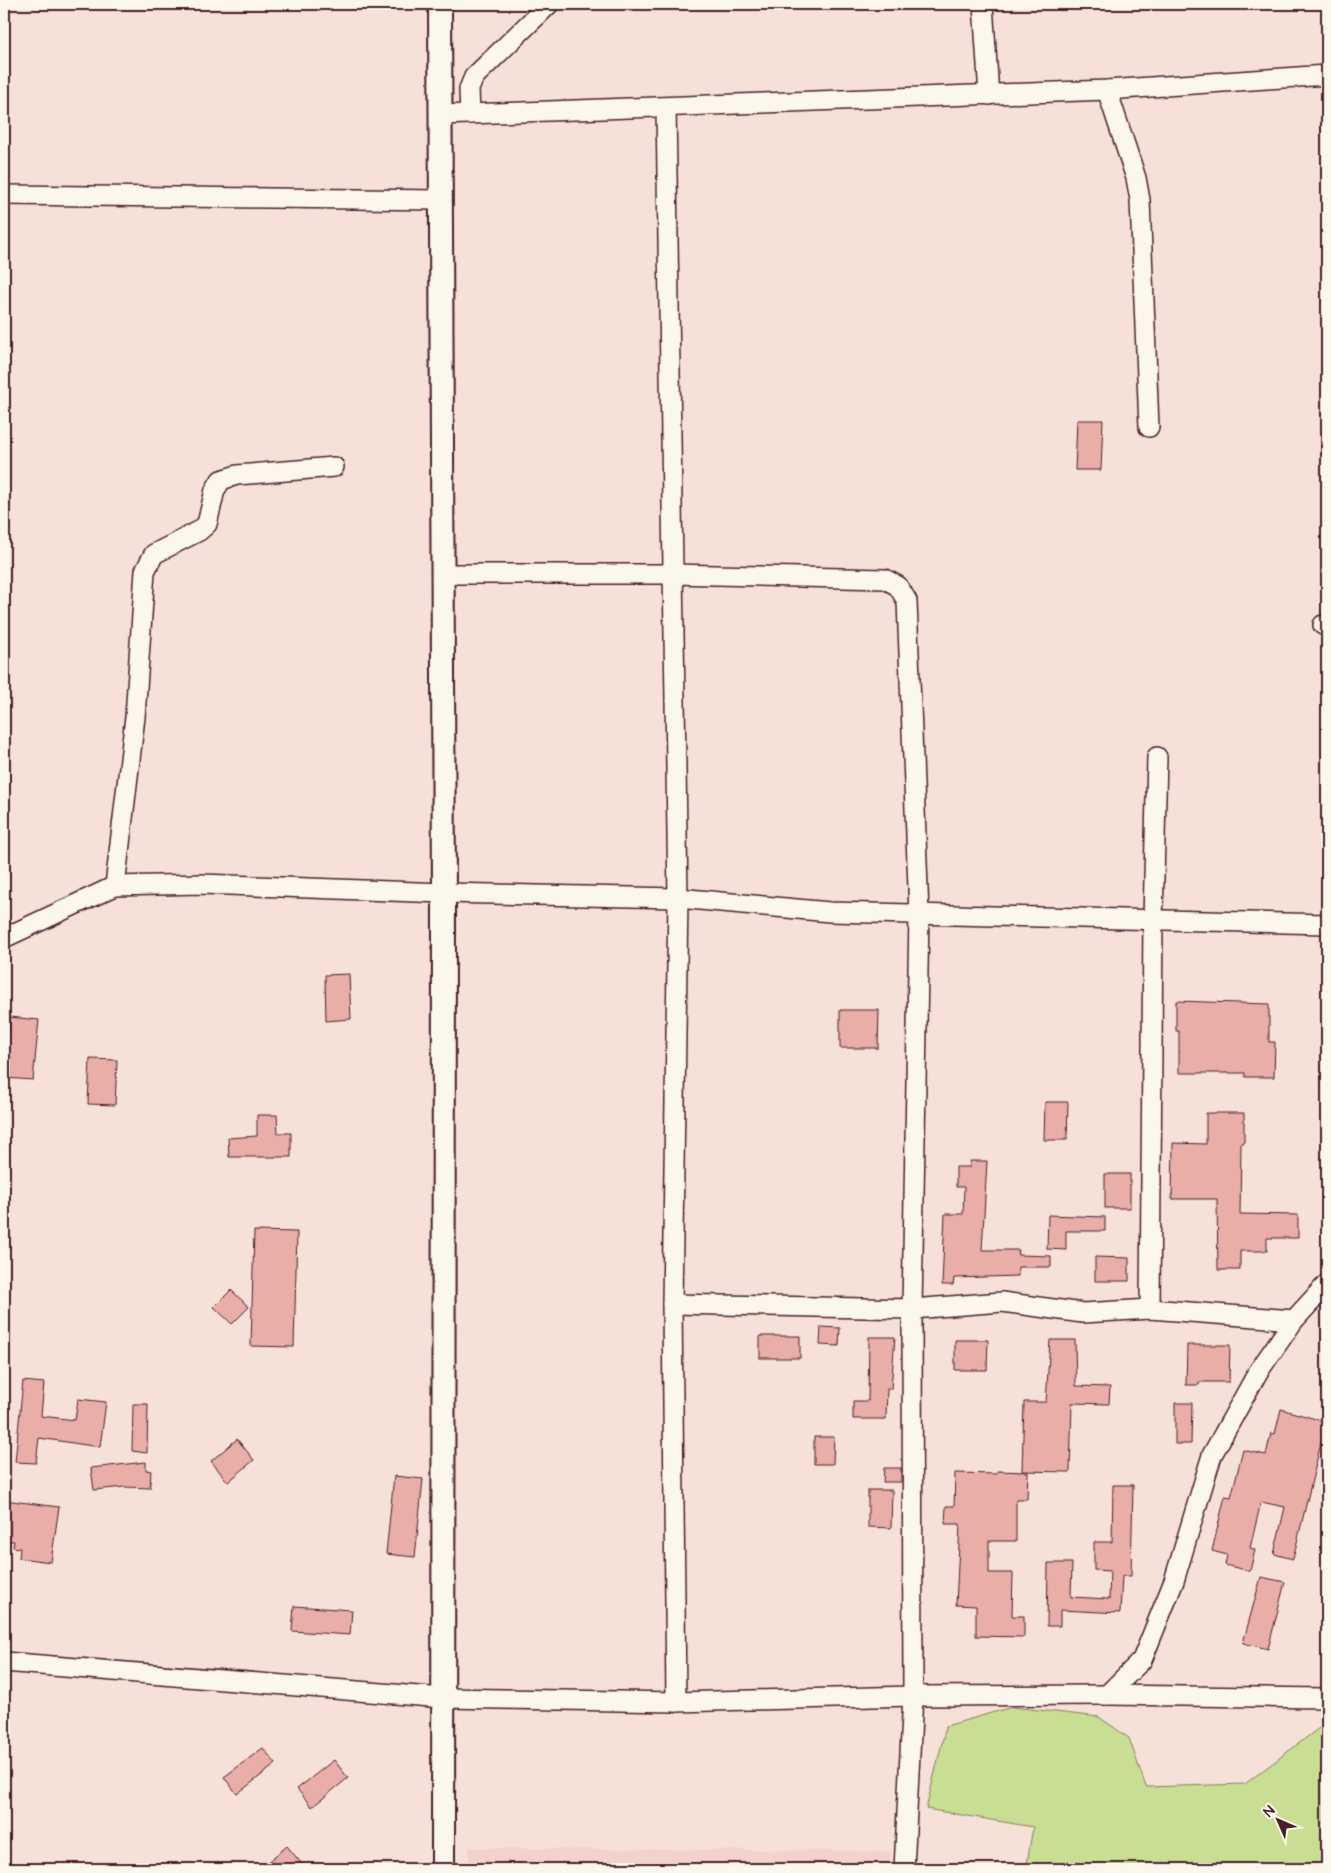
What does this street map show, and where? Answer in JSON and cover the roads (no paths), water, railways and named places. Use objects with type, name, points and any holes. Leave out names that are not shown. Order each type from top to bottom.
[{"type":"street","points":[[440,4],[444,574],[443,1869]]},
{"type":"street","points":[[470,114],[469,89],[474,77],[550,4]]},
{"type":"street","points":[[983,4],[989,95]]},
{"type":"street","points":[[441,115],[1107,90],[1327,75]]},
{"type":"street","points":[[1107,90],[1136,178],[1140,200],[1149,427]]},
{"type":"street","points":[[666,107],[678,898],[672,1304],[676,1702]]},
{"type":"street","points":[[4,195],[440,200]]},
{"type":"street","points":[[115,886],[135,717],[145,571],[154,554],[200,531],[207,524],[215,490],[221,480],[237,475],[334,467]]},
{"type":"street","points":[[444,574],[672,574],[885,578],[898,586],[907,601],[919,914],[912,1309],[914,1696],[904,1869]]},
{"type":"street","points":[[1150,1309],[1152,919],[1157,757]]},
{"type":"street","points":[[4,938],[115,886],[202,884],[444,893],[678,898],[830,912],[1327,924]]},
{"type":"street","points":[[1107,1695],[1142,1660],[1174,1581],[1212,1455],[1258,1372],[1294,1320],[1327,1284]]},
{"type":"street","points":[[672,1304],[912,1309],[1002,1302],[1084,1313],[1150,1309],[1294,1320]]},
{"type":"street","points":[[4,1662],[443,1698],[676,1702],[914,1696],[1107,1695],[1327,1698]]}]
